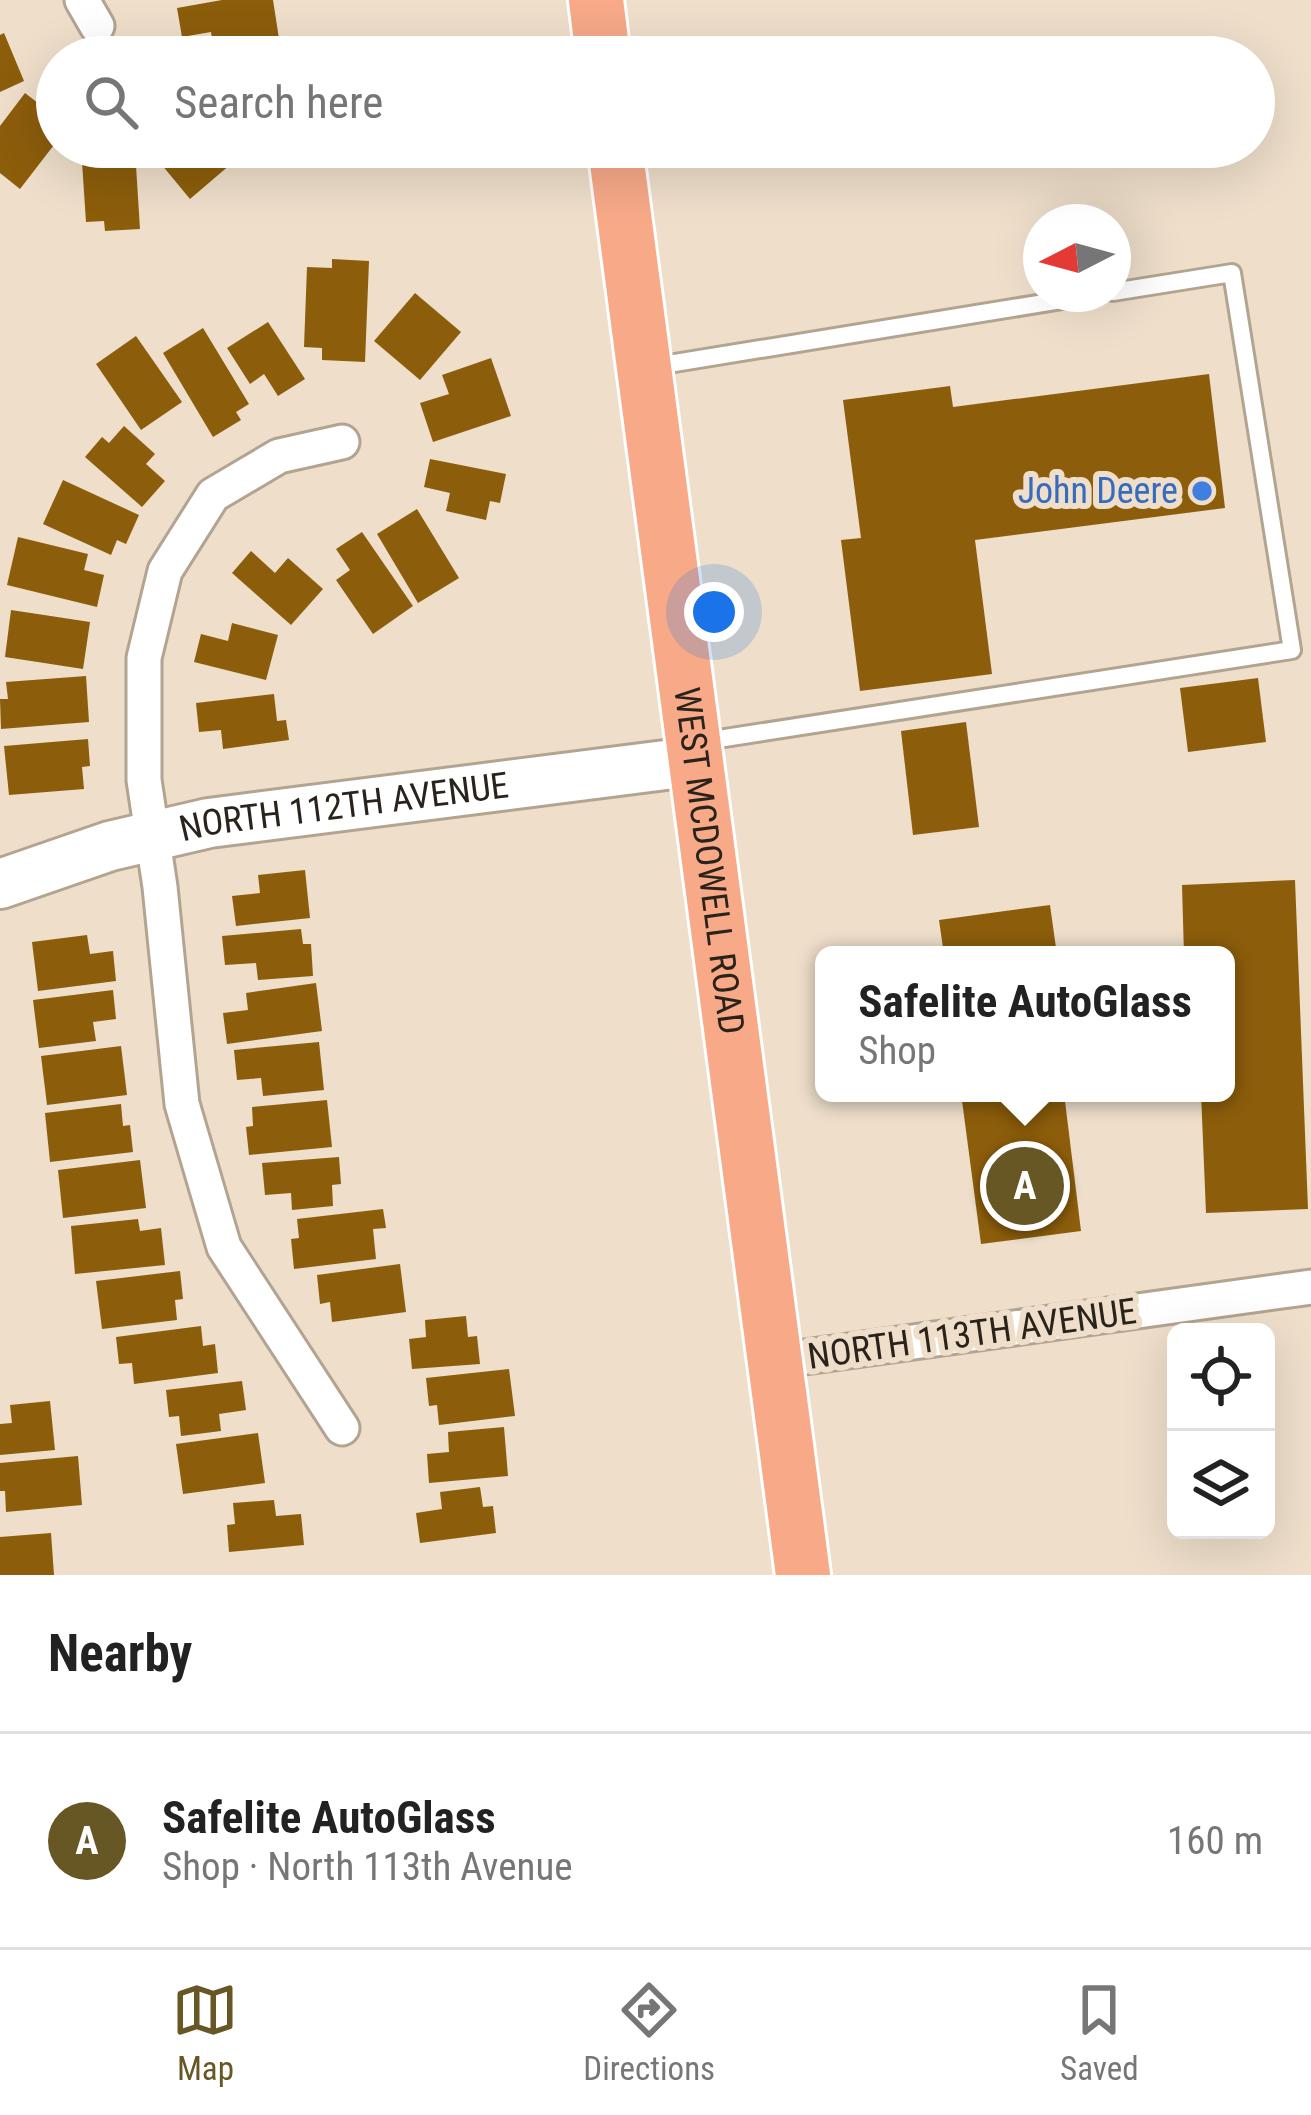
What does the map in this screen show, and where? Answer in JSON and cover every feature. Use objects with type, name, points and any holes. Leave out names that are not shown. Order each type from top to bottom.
[{"type":"main road","points":[[596,0],[600,36]]},
{"type":"main road","name":"WEST MCDOWELL ROAD","points":[[618,168],[803,1575]]},
{"type":"street","points":[[342,442],[279,456],[213,495],[164,572],[144,658],[144,780],[182,1104],[224,1247],[342,1428]]},
{"type":"street","name":"NORTH 112TH AVENUE","points":[[0,884],[110,846],[209,823],[696,752]]},
{"type":"street","name":"NORTH 113TH AVENUE","points":[[776,1361],[1311,1287]]},
{"type":"lane","points":[[696,752],[1292,650],[1232,273],[1131,289]]},
{"type":"lane","points":[[643,368],[1023,306]]},
{"type":"building","points":[[222,0],[273,0],[279,36],[212,36],[211,32],[182,36],[177,8]]},
{"type":"building","points":[[4,33],[24,81],[0,92],[0,35]]},
{"type":"building","points":[[25,93],[36,101],[36,168],[20,189],[0,173],[0,126]]},
{"type":"building","points":[[82,168],[136,168],[140,229],[105,231],[104,221],[86,222]]},
{"type":"building","points":[[164,168],[226,168],[190,199]]},
{"type":"building","points":[[332,259],[369,261],[365,362],[322,360],[322,348],[304,347],[307,267],[332,268]]},
{"type":"building","points":[[415,293],[461,332],[420,380],[374,341]]},
{"type":"building","points":[[268,322],[305,379],[278,396],[264,374],[250,384],[227,348]]},
{"type":"building","points":[[203,328],[249,404],[236,412],[241,420],[213,437],[163,353]]},
{"type":"building","points":[[136,336],[182,402],[141,430],[96,364]]},
{"type":"building","points":[[491,358],[511,416],[433,442],[420,403],[449,394],[442,375]]},
{"type":"building","points":[[1209,374],[1225,508],[975,540],[992,674],[860,691],[841,540],[861,538],[843,400],[950,386],[953,407]]},
{"type":"building","points":[[124,426],[155,454],[146,464],[165,481],[142,507],[85,457],[102,437],[109,443]]},
{"type":"building","points":[[430,459],[506,474],[500,503],[490,501],[486,520],[446,511],[450,493],[424,487]]},
{"type":"building","points":[[63,480],[139,515],[126,544],[117,540],[111,555],[43,524]]},
{"type":"building","points":[[417,509],[459,578],[418,603],[377,534]]},
{"type":"building","points":[[362,532],[413,606],[373,634],[336,580],[350,570],[336,549]]},
{"type":"building","points":[[18,537],[88,554],[84,570],[104,575],[97,607],[7,585]]},
{"type":"building","points":[[251,551],[275,573],[288,558],[323,589],[291,625],[232,573]]},
{"type":"building","points":[[11,610],[90,622],[83,669],[5,657]]},
{"type":"building","points":[[232,623],[278,635],[266,680],[194,662],[201,634],[228,641]]},
{"type":"building","points":[[86,676],[89,722],[1,729],[0,699],[8,699],[6,682]]},
{"type":"building","points":[[1258,678],[1266,742],[1188,752],[1180,688]]},
{"type":"building","points":[[274,694],[277,721],[286,720],[289,740],[223,749],[221,730],[199,732],[196,703]]},
{"type":"building","points":[[966,722],[979,827],[913,835],[901,731]]},
{"type":"building","points":[[88,739],[90,766],[82,767],[84,789],[9,795],[4,746]]},
{"type":"building","points":[[305,870],[310,918],[236,926],[232,896],[260,893],[258,875]]},
{"type":"building","points":[[1295,880],[1308,1209],[1206,1213],[1201,1102],[1235,1102],[1235,946],[1184,946],[1182,885]]},
{"type":"building","points":[[1050,905],[1056,946],[943,946],[939,920]]},
{"type":"building","points":[[301,929],[303,944],[311,944],[313,976],[258,980],[256,963],[225,965],[222,936]]},
{"type":"building","points":[[87,935],[90,954],[113,951],[116,981],[38,991],[32,942]]},
{"type":"building","points":[[316,983],[322,1031],[227,1044],[223,1013],[248,1010],[246,993]]},
{"type":"building","points":[[113,990],[116,1019],[93,1022],[96,1041],[39,1048],[33,1000]]},
{"type":"building","points":[[319,1042],[324,1090],[263,1096],[261,1078],[237,1080],[234,1050]]},
{"type":"building","points":[[121,1046],[127,1095],[47,1105],[41,1056]]},
{"type":"building","points":[[327,1100],[332,1147],[249,1155],[246,1127],[253,1126],[252,1107]]},
{"type":"building","points":[[962,1102],[1065,1102],[1081,1231],[981,1244]]},
{"type":"building","points":[[121,1104],[123,1126],[130,1125],[133,1152],[50,1162],[45,1113]]},
{"type":"building","points":[[339,1157],[341,1184],[332,1185],[333,1206],[292,1210],[291,1193],[265,1195],[262,1163]]},
{"type":"building","points":[[140,1160],[146,1208],[63,1218],[58,1170]]},
{"type":"building","points":[[383,1209],[386,1228],[373,1229],[376,1259],[294,1269],[291,1239],[299,1238],[297,1219]]},
{"type":"building","points":[[138,1219],[140,1231],[161,1228],[165,1265],[75,1274],[71,1226]]},
{"type":"building","points":[[400,1264],[406,1312],[332,1322],[330,1302],[320,1304],[317,1275]]},
{"type":"building","points":[[180,1271],[183,1299],[175,1300],[177,1320],[102,1329],[96,1281]]},
{"type":"building","points":[[466,1316],[468,1337],[477,1336],[480,1364],[412,1369],[409,1339],[426,1337],[425,1320]]},
{"type":"building","points":[[201,1326],[203,1346],[215,1344],[218,1373],[134,1384],[132,1363],[119,1364],[116,1337]]},
{"type":"building","points":[[509,1369],[515,1416],[439,1425],[437,1405],[429,1406],[426,1378]]},
{"type":"building","points":[[242,1381],[246,1410],[219,1414],[221,1431],[181,1436],[179,1416],[169,1417],[166,1390]]},
{"type":"building","points":[[50,1401],[55,1450],[0,1455],[0,1424],[12,1423],[10,1405]]},
{"type":"building","points":[[504,1427],[508,1476],[429,1483],[427,1454],[449,1452],[448,1432]]},
{"type":"building","points":[[258,1433],[265,1483],[183,1494],[176,1444]]},
{"type":"building","points":[[78,1456],[82,1505],[6,1512],[0,1463]]},
{"type":"building","points":[[480,1487],[483,1507],[493,1506],[496,1533],[420,1543],[416,1513],[442,1509],[440,1492]]},
{"type":"building","points":[[274,1500],[276,1516],[301,1514],[304,1545],[229,1552],[227,1525],[235,1524],[233,1503]]},
{"type":"building","points":[[51,1533],[54,1575],[0,1575],[0,1537]]},
{"type":"place","name":"John Deere","points":[[1202,491]]},
{"type":"place","name":"Safelite AutoGlass","points":[[1025,1186]]}]
